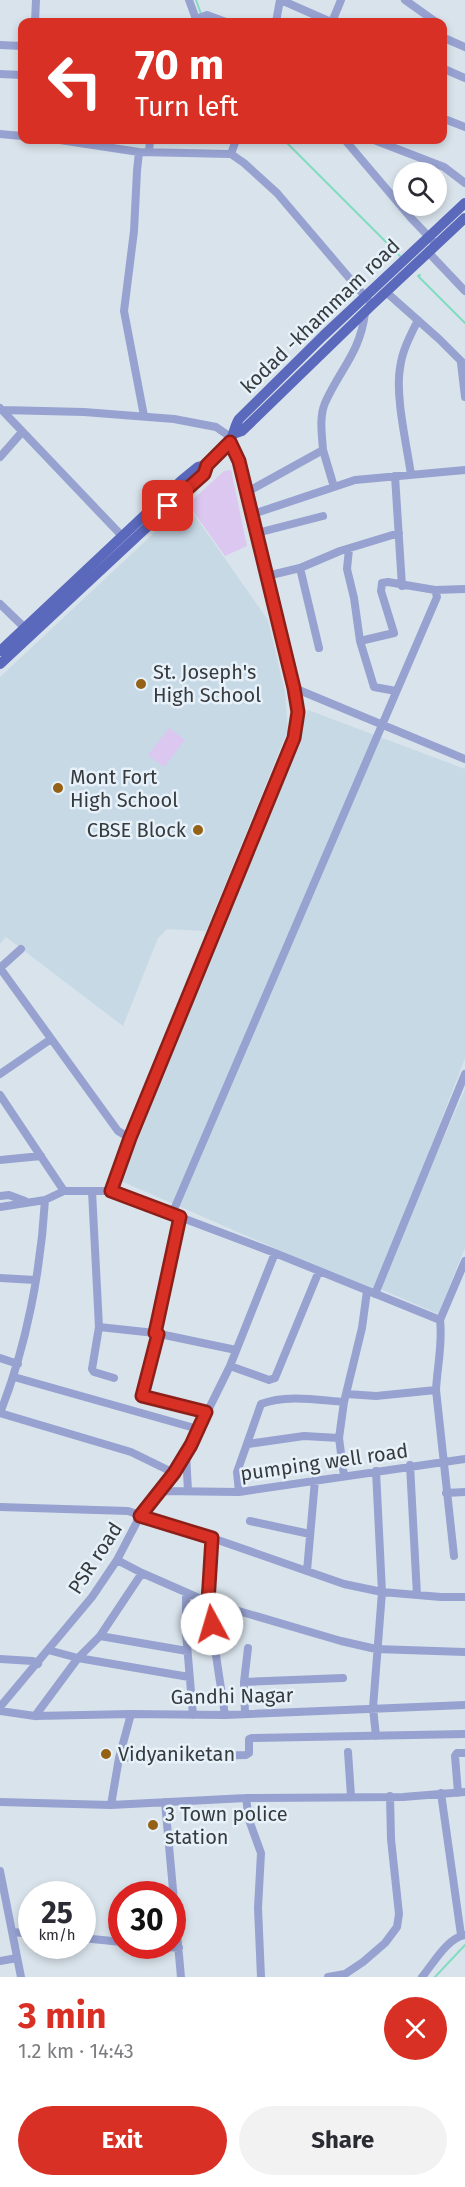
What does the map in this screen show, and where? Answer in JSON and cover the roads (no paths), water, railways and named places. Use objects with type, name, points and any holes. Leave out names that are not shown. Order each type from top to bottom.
[{"type":"main road","name":"kodad -khammam road","points":[[367,305],[428,236],[465,202]]},
{"type":"main road","name":"kodad -khammam road","points":[[231,438],[239,419],[288,370],[386,292],[465,218]]},
{"type":"main road","points":[[0,651],[28,631],[204,474],[207,465],[231,438],[242,431],[367,305]]},
{"type":"main road","points":[[0,664],[28,631],[122,536],[198,467],[207,465]]},
{"type":"street","points":[[35,18],[36,0]]},
{"type":"street","points":[[189,0],[199,18]]},
{"type":"street","points":[[277,18],[281,0],[323,18]]},
{"type":"street","points":[[333,18],[340,0]]},
{"type":"street","points":[[405,0],[430,18]]},
{"type":"street","points":[[447,39],[465,47]]},
{"type":"street","points":[[0,45],[18,46]]},
{"type":"street","points":[[447,70],[465,78]]},
{"type":"street","points":[[0,74],[18,75]]},
{"type":"street","points":[[447,120],[465,127]]},
{"type":"street","points":[[0,134],[18,136]]},
{"type":"street","points":[[88,144],[144,152],[231,154],[277,193],[367,305],[360,340],[325,404],[322,422],[323,450],[334,487]]},
{"type":"street","points":[[144,416],[124,311],[134,231],[136,171],[148,144]]},
{"type":"street","points":[[231,154],[235,144]]},
{"type":"street","points":[[348,144],[428,236],[432,249],[465,291]]},
{"type":"street","points":[[400,144],[444,167],[465,183]]},
{"type":"street","points":[[386,292],[439,339],[463,364],[465,397]]},
{"type":"street","points":[[411,475],[399,387],[399,370],[418,320]]},
{"type":"street","points":[[1,409],[144,416],[216,427],[231,438],[253,514],[298,712],[294,738],[130,1138],[111,1191]]},
{"type":"street","points":[[1,409],[122,536]]},
{"type":"street","points":[[0,457],[22,432]]},
{"type":"street","points":[[247,492],[323,450]]},
{"type":"street","points":[[253,514],[355,480],[465,470]]},
{"type":"street","points":[[395,476],[402,586]]},
{"type":"street","points":[[257,533],[322,516]]},
{"type":"street","points":[[267,572],[271,575],[300,568],[399,533]]},
{"type":"street","points":[[349,549],[347,569],[360,641],[374,687],[396,691]]},
{"type":"street","points":[[300,568],[319,648]]},
{"type":"street","points":[[360,641],[394,633],[381,585],[388,582],[435,590],[465,589]]},
{"type":"street","points":[[206,1412],[142,1396],[156,1333],[176,1216],[437,597],[435,590]]},
{"type":"street","points":[[0,604],[28,631]]},
{"type":"street","points":[[294,688],[465,759]]},
{"type":"street","points":[[21,949],[0,968],[118,1131],[130,1138]]},
{"type":"street","points":[[0,1074],[51,1039]]},
{"type":"street","points":[[344,1476],[339,1438],[345,1398],[371,1292],[465,1074]]},
{"type":"street","points":[[0,1095],[64,1191]]},
{"type":"street","points":[[0,1160],[41,1156]]},
{"type":"street","points":[[0,1207],[45,1200],[64,1191],[111,1191],[275,1253],[440,1320]]},
{"type":"street","points":[[92,1191],[99,1327],[92,1369],[94,1372],[114,1377]]},
{"type":"street","points":[[0,1196],[9,1195],[26,1202]]},
{"type":"street","points":[[45,1200],[35,1280],[18,1364],[0,1413],[131,1452],[174,1473]]},
{"type":"street","name":"PSR road","points":[[0,1709],[92,1597],[117,1560],[140,1516],[161,1491],[186,1454],[230,1366],[275,1253]]},
{"type":"street","points":[[454,1556],[436,1390],[440,1320],[465,1261]]},
{"type":"street","points":[[230,1366],[269,1380],[275,1378],[319,1271]]},
{"type":"street","points":[[0,1278],[35,1280]]},
{"type":"street","points":[[99,1327],[156,1333],[236,1350]]},
{"type":"street","points":[[0,1358],[18,1364]]},
{"type":"street","points":[[14,1377],[198,1429]]},
{"type":"street","points":[[239,1492],[237,1472],[261,1404],[268,1401],[304,1398],[345,1398],[436,1390]]},
{"type":"street","points":[[248,1444],[304,1437],[339,1438]]},
{"type":"street","points":[[186,1454],[188,1491]]},
{"type":"street","name":"pumping well road","points":[[161,1491],[239,1492],[410,1465],[465,1459]]},
{"type":"street","points":[[410,1465],[417,1595]]},
{"type":"street","points":[[376,1471],[382,1592],[373,1708],[376,1736]]},
{"type":"street","points":[[307,1571],[315,1480]]},
{"type":"street","points":[[446,1492],[465,1492]]},
{"type":"street","points":[[0,1507],[128,1512],[212,1538],[344,1584],[382,1592],[465,1597]]},
{"type":"street","points":[[250,1521],[310,1534]]},
{"type":"street","points":[[212,1538],[208,1602],[225,1715]]},
{"type":"street","points":[[117,1560],[208,1602],[341,1641],[376,1649],[465,1652]]},
{"type":"street","points":[[35,1716],[78,1658],[100,1636],[142,1573]]},
{"type":"street","points":[[186,1593],[187,1651],[193,1715]]},
{"type":"street","points":[[100,1636],[187,1651]]},
{"type":"street","points":[[245,1714],[244,1682],[248,1648]]},
{"type":"street","points":[[48,1650],[78,1658],[189,1677]]},
{"type":"street","points":[[0,1659],[33,1660],[38,1664]]},
{"type":"street","points":[[244,1682],[343,1678]]},
{"type":"street","name":"Gandhi Nagar","points":[[0,1709],[35,1716],[225,1715],[465,1705]]},
{"type":"street","points":[[111,1805],[118,1758],[131,1714]]},
{"type":"street","points":[[118,1758],[239,1756],[249,1753],[249,1739],[465,1734]]},
{"type":"street","points":[[348,1752],[351,1796]]},
{"type":"street","points":[[0,1802],[111,1805],[246,1798],[390,1796],[461,1792],[455,1756],[465,1753]]},
{"type":"street","points":[[422,1977],[449,1944],[463,1935],[441,1793]]},
{"type":"street","points":[[328,1977],[345,1974],[363,1962],[385,1943],[397,1928],[398,1905],[391,1839],[390,1796]]},
{"type":"street","points":[[246,1798],[249,1820],[261,1853],[258,1908],[261,1977]]},
{"type":"street","points":[[165,1802],[173,1881]]},
{"type":"street","points":[[0,1871],[1,1891],[13,1932],[21,1977]]},
{"type":"street","points":[[13,1932],[18,1933]]},
{"type":"street","points":[[0,1961],[17,1958]]},
{"type":"street","points":[[180,1959],[181,1977]]},
{"type":"waterway","points":[[196,0],[201,14]]},
{"type":"waterway","points":[[288,144],[400,256]]},
{"type":"waterway","points":[[420,275],[418,276],[465,323]]},
{"type":"waterway","points":[[435,1977],[465,1945]]},
{"type":"place","name":"St. Joseph's High School","points":[[141,684]]},
{"type":"place","name":"Mont Fort High School","points":[[58,788]]},
{"type":"place","name":"CBSE Block","points":[[198,830]]},
{"type":"place","name":"Vidyaniketan","points":[[106,1754]]},
{"type":"place","name":"3 Town police station","points":[[153,1825]]}]
